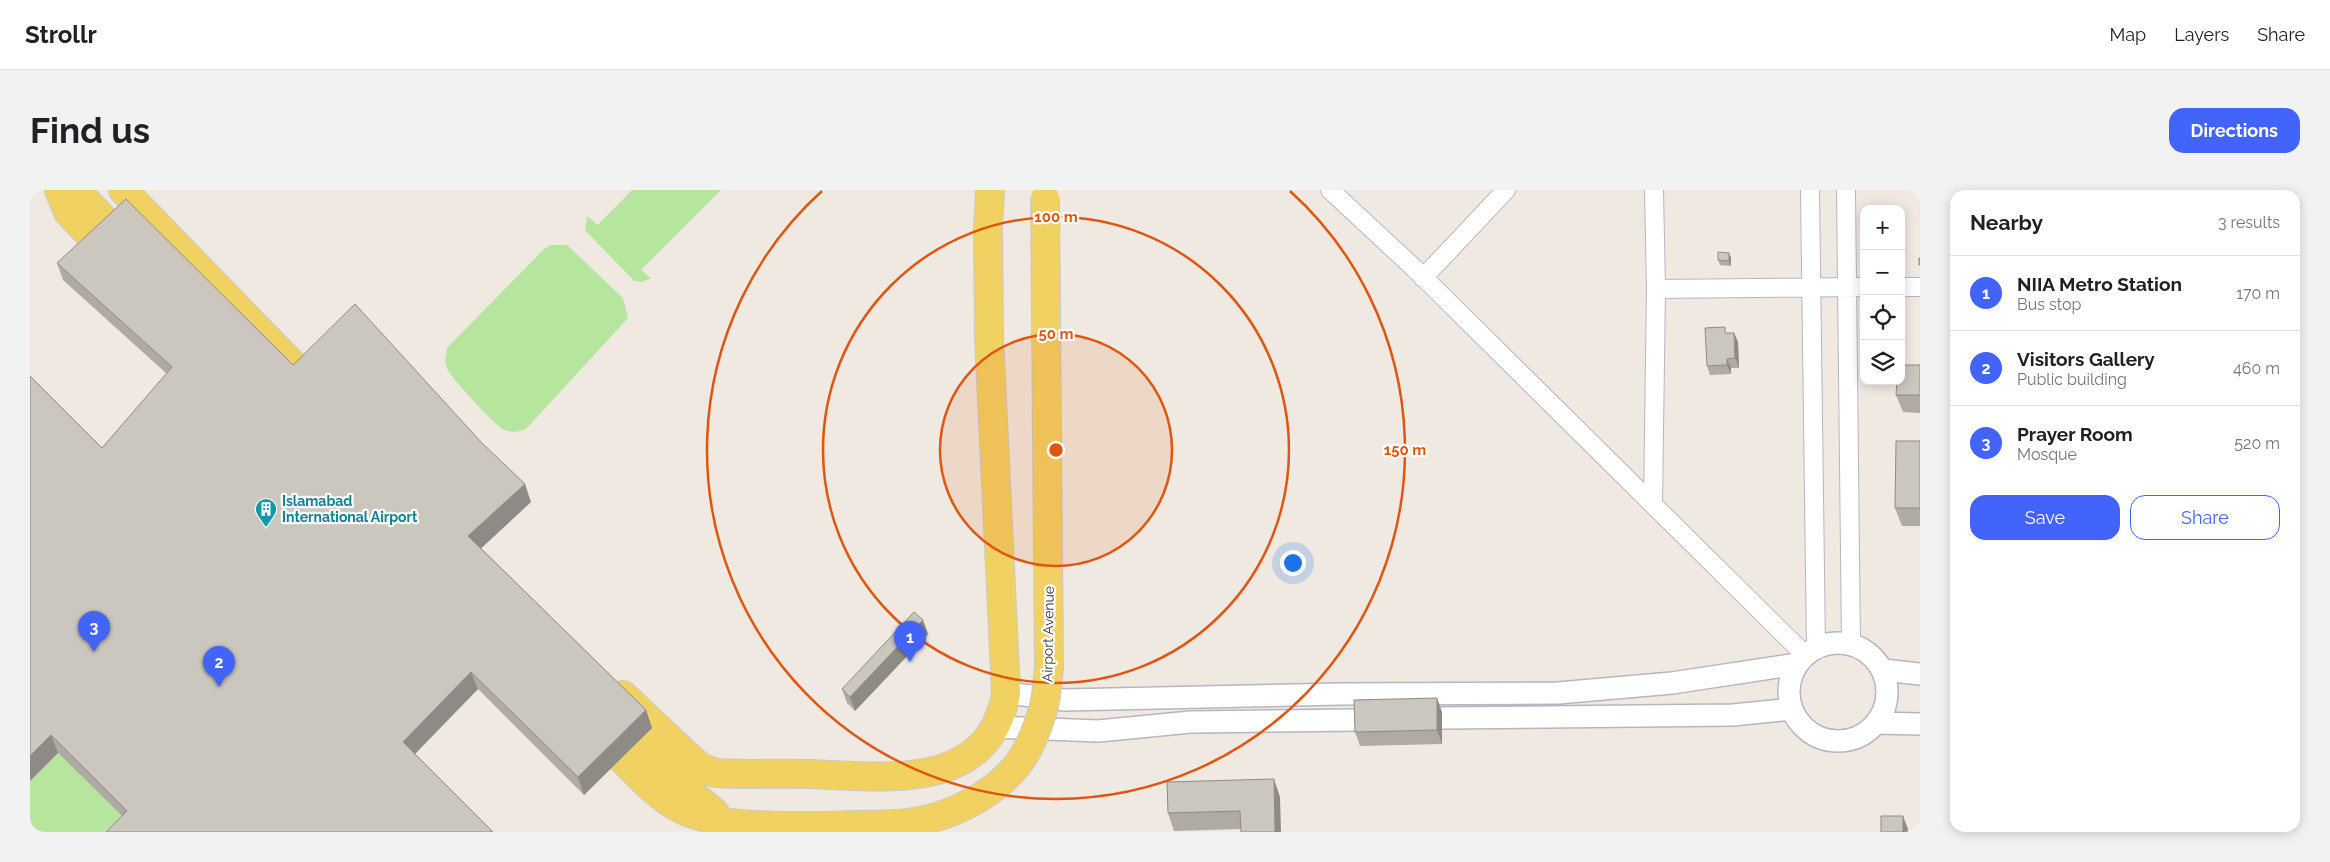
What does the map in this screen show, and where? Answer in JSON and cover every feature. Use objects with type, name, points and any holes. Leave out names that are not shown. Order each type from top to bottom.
[{"type":"main road","points":[[59,190],[68,212],[108,239],[76,190]]},
{"type":"main road","points":[[123,190],[299,370]]},
{"type":"main road","points":[[607,679],[678,748],[702,768],[716,773],[893,778],[924,774],[944,768],[964,759],[982,746],[995,727],[1003,708],[1006,693],[989,336],[988,229],[990,190]]},
{"type":"main road","name":"Airport Avenue","points":[[630,750],[660,795],[677,807],[694,815],[729,823],[769,827],[912,823],[937,818],[956,810],[999,783],[1018,764],[1042,715],[1049,668],[1044,194]]},
{"type":"street","points":[[1330,190],[1423,278],[1806,656]]},
{"type":"street","points":[[1423,278],[1506,190]]},
{"type":"street","points":[[1653,504],[1656,289],[1654,190]]},
{"type":"street","points":[[1006,693],[1065,700],[1604,691],[1672,683],[1806,656],[1828,644],[1850,644],[1865,650],[1876,659],[1883,670],[1887,684],[1888,698],[1884,711],[1877,722],[1866,732],[1853,739],[1838,741],[1823,739],[1810,732],[1799,722],[1792,709],[1789,694],[1791,679],[1806,656],[1810,190]]},
{"type":"street","points":[[1846,190],[1850,644]]},
{"type":"street","points":[[1656,289],[1860,287]]},
{"type":"street","points":[[1905,287],[1920,287]]},
{"type":"street","points":[[1883,670],[1920,674]]},
{"type":"street","points":[[995,727],[1098,731],[1191,722],[1349,720],[1340,694]]},
{"type":"street","points":[[1441,718],[1733,715],[1792,709]]},
{"type":"street","points":[[1877,722],[1920,724]]},
{"type":"green space","points":[[632,190],[721,190],[641,270],[651,278],[642,282],[634,281],[585,230],[587,216],[598,225]]},
{"type":"green space","points":[[551,245],[567,245],[623,298],[628,318],[526,429],[508,431],[491,419],[450,373],[446,363],[447,348],[544,249]]},
{"type":"green space","points":[[58,753],[134,828],[130,832],[30,832],[30,781]]},
{"type":"building","name":"Islamabad International Airport","points":[[126,199],[293,365],[355,304],[481,442],[525,484],[468,536],[646,710],[578,777],[471,672],[403,742],[493,832],[106,832],[127,811],[51,735],[30,756],[30,376],[102,448],[172,367],[57,263]]},
{"type":"building","points":[[1718,252],[1729,253],[1729,261],[1718,260]]},
{"type":"building","points":[[1725,327],[1725,333],[1734,333],[1735,358],[1727,359],[1727,365],[1707,366],[1705,328]]},
{"type":"building","points":[[1905,365],[1920,365],[1920,395],[1896,395],[1897,385],[1905,385]]},
{"type":"building","points":[[1896,441],[1920,441],[1920,508],[1895,508]]},
{"type":"building","points":[[914,612],[923,620],[850,697],[842,689]]},
{"type":"building","points":[[1437,698],[1437,730],[1355,732],[1354,700]]},
{"type":"building","points":[[1274,779],[1275,832],[1241,832],[1240,811],[1168,813],[1167,782]]},
{"type":"building","points":[[1881,816],[1903,816],[1903,832],[1881,832]]},
{"type":"place","name":"Islamabad International Airport","points":[[266,528]]},
{"type":"place","name":"Prayer Room","points":[[94,652]]},
{"type":"place","name":"NIIA Metro Station","points":[[910,662]]},
{"type":"place","name":"Visitors Gallery","points":[[219,687]]}]
